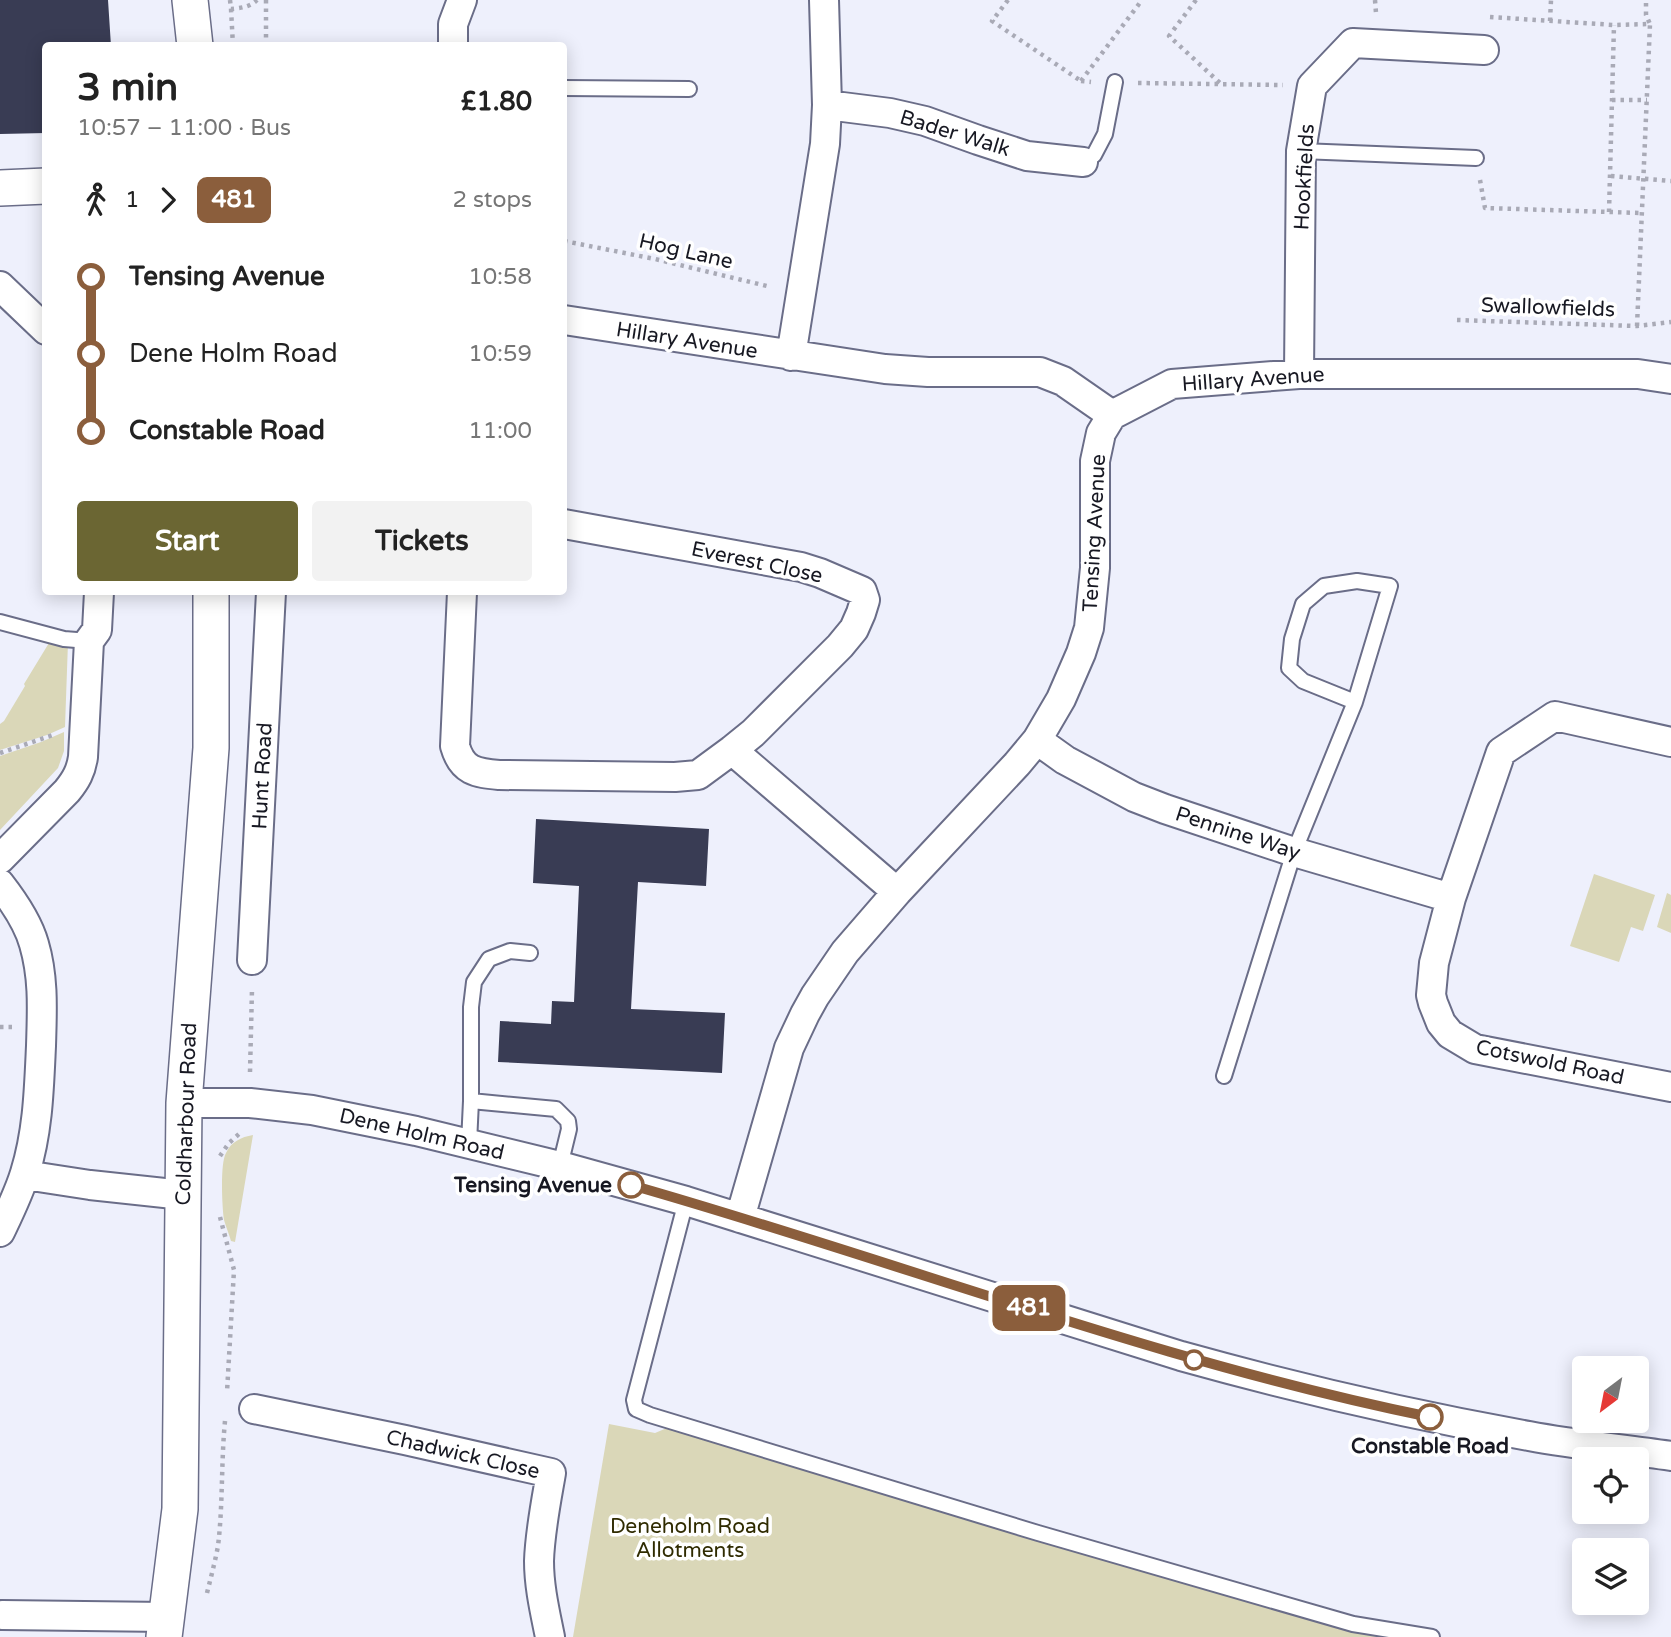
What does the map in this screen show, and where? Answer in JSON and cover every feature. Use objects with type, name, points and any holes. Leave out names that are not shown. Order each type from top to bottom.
[{"type":"street","points":[[190,0],[195,42]]},
{"type":"street","points":[[453,42],[453,24],[463,0]]},
{"type":"street","points":[[791,356],[822,165],[827,105],[824,0]]},
{"type":"street","points":[[1312,86],[1353,43],[1484,50]]},
{"type":"street","name":"Hookfields","points":[[1299,374],[1301,151],[1312,86]]},
{"type":"street","name":"Bader Walk","points":[[827,105],[890,113],[925,121],[1027,156],[1083,162]]},
{"type":"street","points":[[0,188],[42,186]]},
{"type":"street","points":[[0,286],[42,326]]},
{"type":"street","name":"Hillary Avenue","points":[[567,320],[856,366],[910,371],[1040,372],[1063,381],[1112,415],[1172,384],[1299,374],[1637,374],[1671,379]]},
{"type":"street","name":"Tensing Avenue","points":[[740,1218],[789,1048],[815,996],[845,952],[897,892],[1037,740],[1061,699],[1089,628],[1095,568],[1095,461],[1101,433],[1112,415]]},
{"type":"street","name":"Everest Close","points":[[462,595],[455,746],[461,760],[473,772],[499,775],[691,776],[703,772],[753,733],[849,635],[863,606],[862,591],[801,567],[567,525]]},
{"type":"street","points":[[0,859],[66,791],[80,772],[89,641],[97,630],[99,595]]},
{"type":"street","name":"Coldharbour Road","points":[[165,1627],[180,1509],[184,1103],[211,748],[211,595]]},
{"type":"street","name":"Hunt Road","points":[[252,960],[271,595]]},
{"type":"street","name":"Cotswold Road","points":[[1671,742],[1555,716],[1501,752],[1451,898],[1434,963],[1431,987],[1438,1017],[1450,1034],[1475,1049],[1671,1087]]},
{"type":"street","name":"Pennine Way","points":[[1037,740],[1065,760],[1134,797],[1165,810],[1294,852],[1451,898]]},
{"type":"street","points":[[732,750],[897,892]]},
{"type":"street","points":[[0,884],[28,926],[35,945],[43,999],[39,1105],[33,1142],[25,1175],[0,1232]]},
{"type":"street","name":"Dene Holm Road","points":[[184,1103],[250,1103],[312,1110],[469,1143],[686,1201],[1181,1356],[1247,1374],[1393,1410],[1530,1436],[1671,1456]]},
{"type":"street","points":[[25,1175],[183,1195]]},
{"type":"street","name":"Chadwick Close","points":[[254,1409],[551,1473],[539,1562],[543,1606],[550,1637]]},
{"type":"street","points":[[4,1620],[165,1627]]},
{"type":"lane","points":[[1083,162],[1094,155],[1105,134],[1115,82]]},
{"type":"lane","points":[[567,88],[689,89]]},
{"type":"lane","points":[[1301,151],[1476,158]]},
{"type":"lane","points":[[1224,1076],[1294,852],[1355,702],[1390,586],[1357,582],[1324,586],[1303,604],[1292,639],[1289,668],[1303,681],[1355,702]]},
{"type":"lane","points":[[0,622],[64,639],[89,641]]},
{"type":"lane","points":[[469,1143],[471,1007],[474,982],[489,959],[510,951],[530,953]]},
{"type":"lane","points":[[471,1101],[556,1109],[568,1121],[569,1129],[560,1166]]},
{"type":"lane","points":[[686,1201],[634,1400],[636,1409],[1038,1533],[1353,1625],[1432,1637]]},
{"type":"path","points":[[230,0],[233,42]]},
{"type":"path","points":[[231,9],[244,8],[257,0]]},
{"type":"path","points":[[266,0],[266,42]]},
{"type":"path","points":[[1008,0],[992,21],[1081,82],[1142,0]]},
{"type":"path","points":[[1196,0],[1169,36],[1221,84]]},
{"type":"path","points":[[1550,21],[1551,0]]},
{"type":"path","name":"Swallowfields","points":[[1637,326],[1650,24],[1646,15],[1646,0]]},
{"type":"path","points":[[1484,50],[1486,17],[1614,25],[1650,24]]},
{"type":"path","points":[[1609,212],[1614,25]]},
{"type":"path","points":[[1155,83],[1312,86]]},
{"type":"path","points":[[1612,100],[1647,100]]},
{"type":"path","points":[[1476,158],[1485,208],[1642,213]]},
{"type":"path","points":[[1611,176],[1671,181]]},
{"type":"path","name":"Hog Lane","points":[[567,242],[655,259],[800,294]]},
{"type":"path","name":"Swallowfields","points":[[1457,320],[1637,326],[1671,322]]},
{"type":"path","points":[[0,753],[62,730]]},
{"type":"path","points":[[250,1103],[252,960]]},
{"type":"path","points":[[218,1164],[225,1148],[242,1132]]},
{"type":"path","points":[[218,1212],[234,1270],[226,1403]]},
{"type":"path","points":[[206,1596],[218,1546],[225,1415]]},
{"type":"green space","points":[[52,638],[68,642],[65,727],[0,750],[0,724]]},
{"type":"green space","points":[[64,732],[64,751],[58,768],[0,830],[0,756]]},
{"type":"green space","points":[[1594,874],[1655,895],[1643,931],[1631,927],[1619,962],[1570,946]]},
{"type":"green space","points":[[1667,893],[1671,895],[1671,933],[1657,927]]},
{"type":"green space","points":[[253,1135],[235,1242],[231,1241],[224,1220],[224,1158],[234,1143]]},
{"type":"green space","name":"Deneholm Road Allotments","points":[[609,1424],[655,1433],[667,1428],[1343,1629],[1394,1637],[573,1637]]},
{"type":"building","points":[[0,0],[108,0],[111,42],[42,42],[42,133],[0,134]]},
{"type":"building","points":[[536,819],[709,829],[706,886],[638,882],[631,1009],[725,1013],[722,1073],[498,1062],[500,1021],[551,1024],[552,1001],[574,1002],[579,886],[533,883]]},
{"type":"bus line","name":"481","points":[[631,1185],[1181,1356],[1326,1394],[1430,1417]]},
{"type":"place","name":"Tensing Avenue","points":[[631,1185]]},
{"type":"place","name":"Constable Road","points":[[1430,1417]]}]
